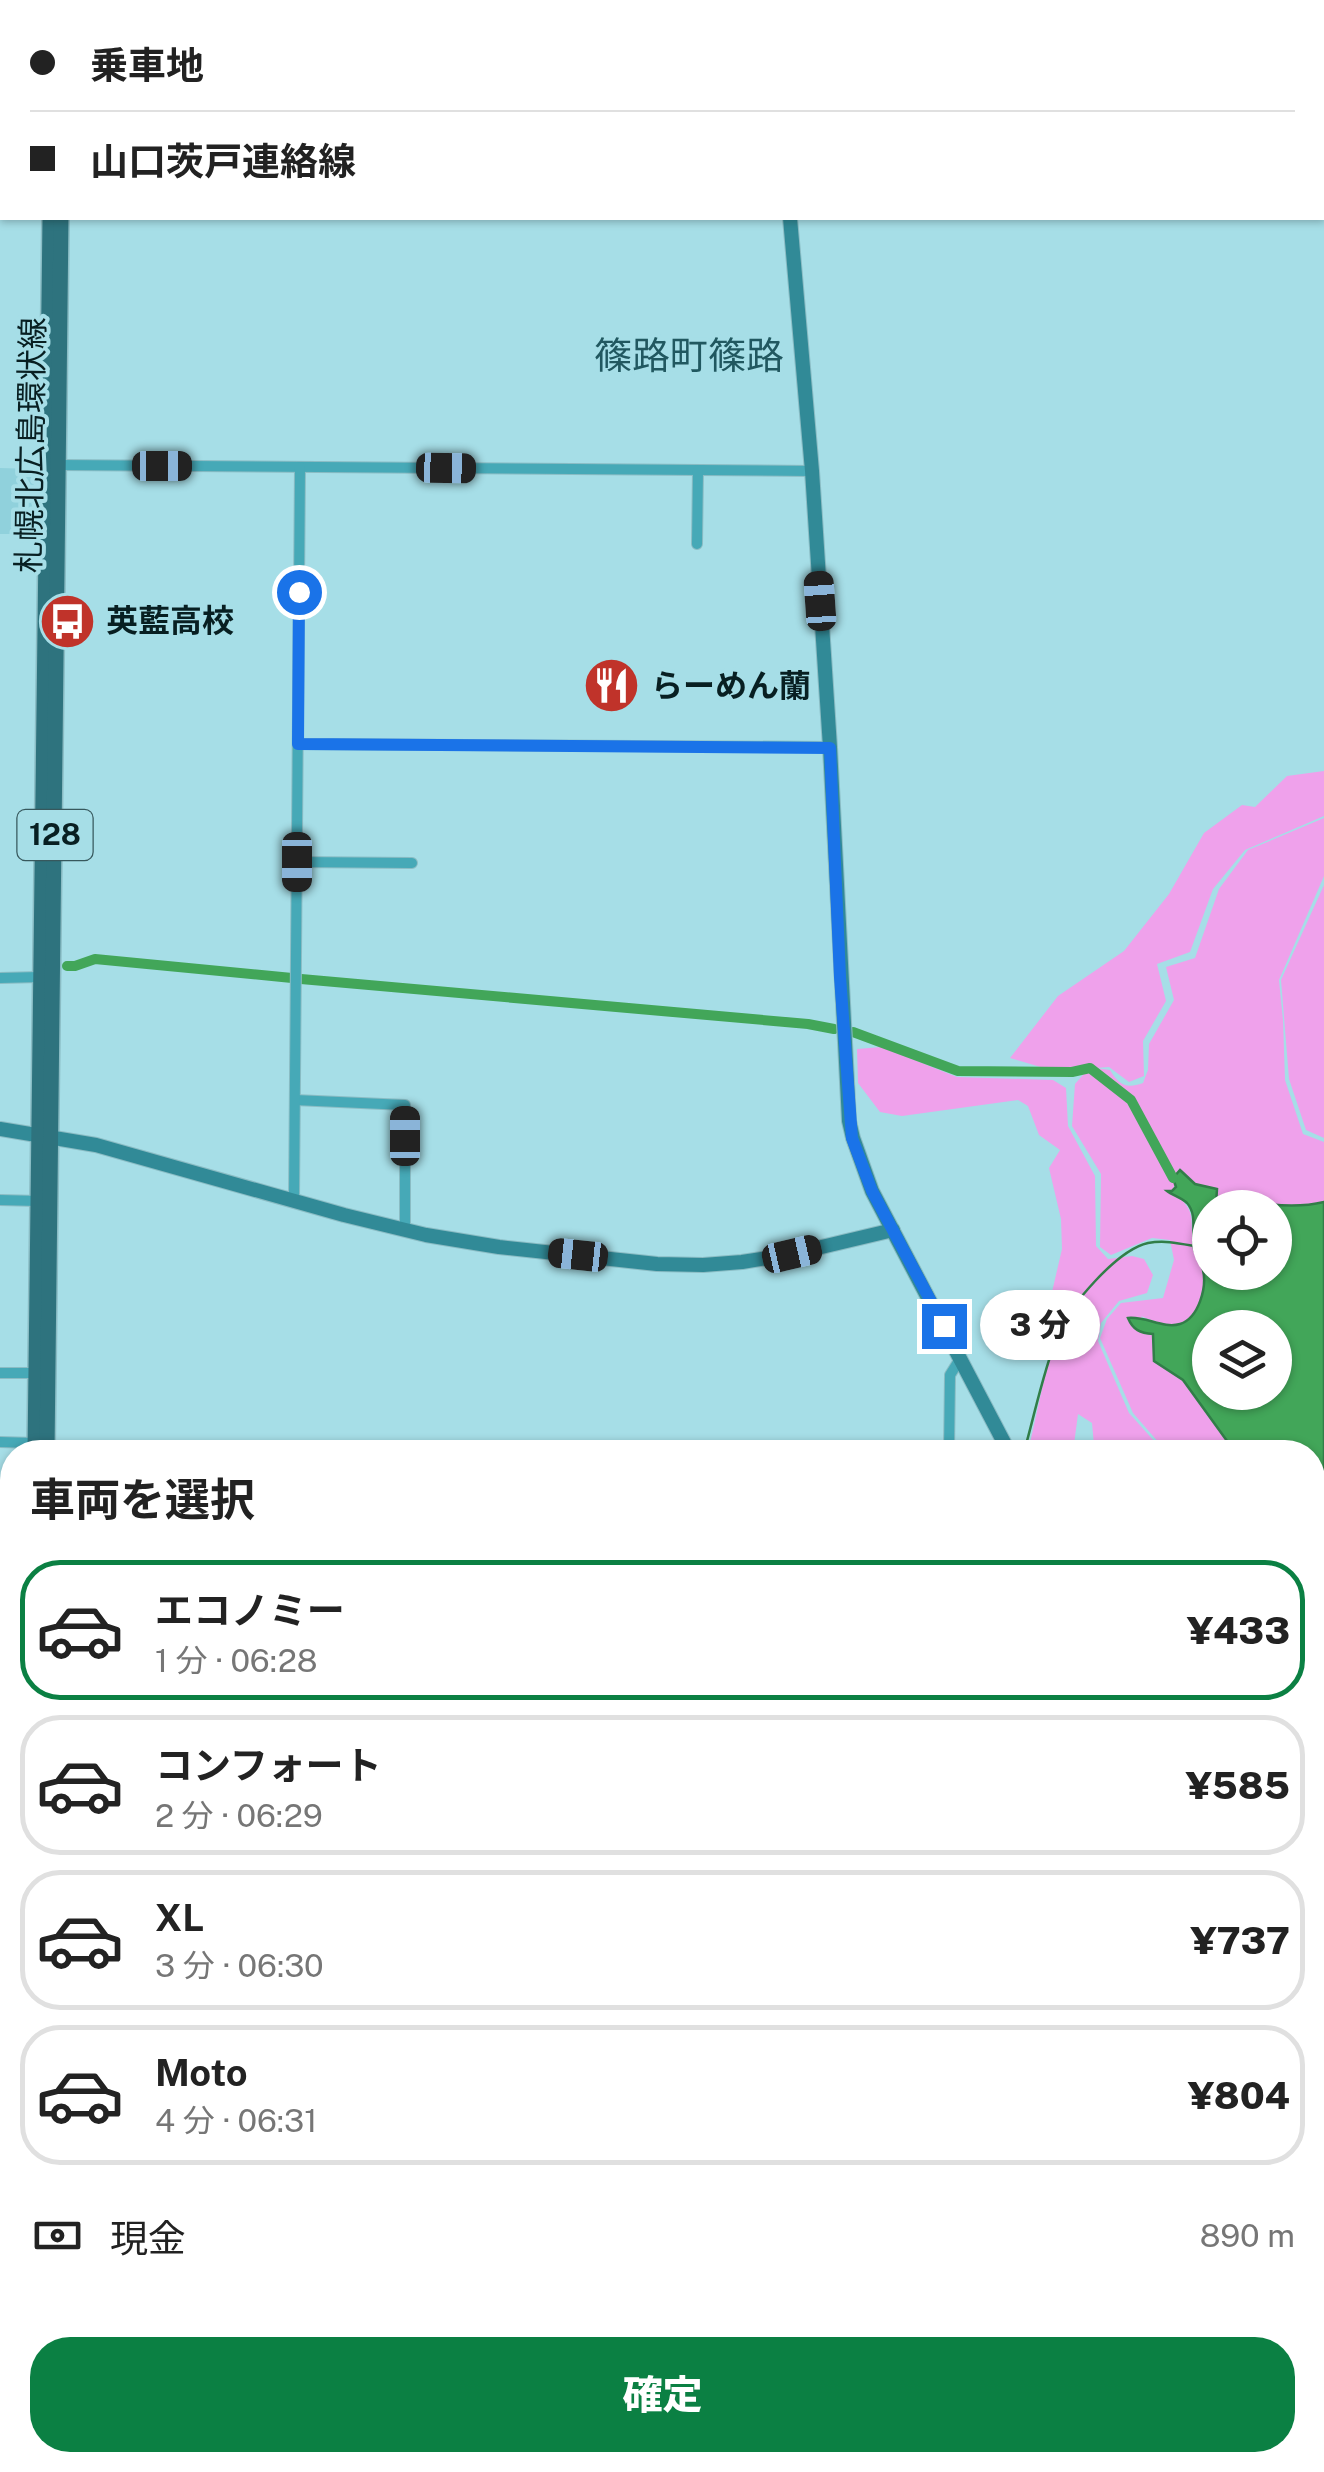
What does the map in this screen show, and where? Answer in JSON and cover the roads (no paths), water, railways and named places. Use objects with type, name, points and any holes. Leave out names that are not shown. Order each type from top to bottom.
[{"type":"main road","name":"札幌北広島環状線","points":[[42,1373],[38,1201],[45,1136],[40,977],[50,220]]},
{"type":"main road","name":"札幌北広島環状線","points":[[39,1440],[62,220]]},
{"type":"street","points":[[790,220],[812,471],[852,1138],[872,1191],[1002,1440]]},
{"type":"street","points":[[59,465],[812,471]]},
{"type":"street","points":[[294,1200],[300,467]]},
{"type":"street","points":[[698,470],[698,544]]},
{"type":"street","points":[[298,744],[830,748]]},
{"type":"street","points":[[297,862],[412,863]]},
{"type":"street","points":[[0,978],[40,977]]},
{"type":"street","points":[[294,1100],[405,1105],[405,1230]]},
{"type":"street","points":[[0,1128],[96,1145],[405,1230],[500,1246],[657,1264],[742,1262],[893,1230]]},
{"type":"street","points":[[0,1200],[38,1201]]},
{"type":"street","points":[[948,1440],[950,1375],[960,1359]]},
{"type":"street","points":[[0,1373],[42,1373]]},
{"type":"waterway","points":[[67,966],[95,959],[292,978]]},
{"type":"waterway","points":[[301,979],[834,1029]]},
{"type":"waterway","points":[[853,1032],[958,1071],[1072,1072],[1090,1068],[1131,1100],[1173,1178]]},
{"type":"waterway","points":[[1027,1440],[1058,1334],[1084,1294],[1109,1267],[1136,1248],[1160,1242],[1192,1246]]},
{"type":"place","name":"英藍高校","points":[[67,621]]},
{"type":"place","name":"らーめん蘭","points":[[612,686]]},
{"type":"district","name":"篠路町篠路","points":[[689,356]]}]
